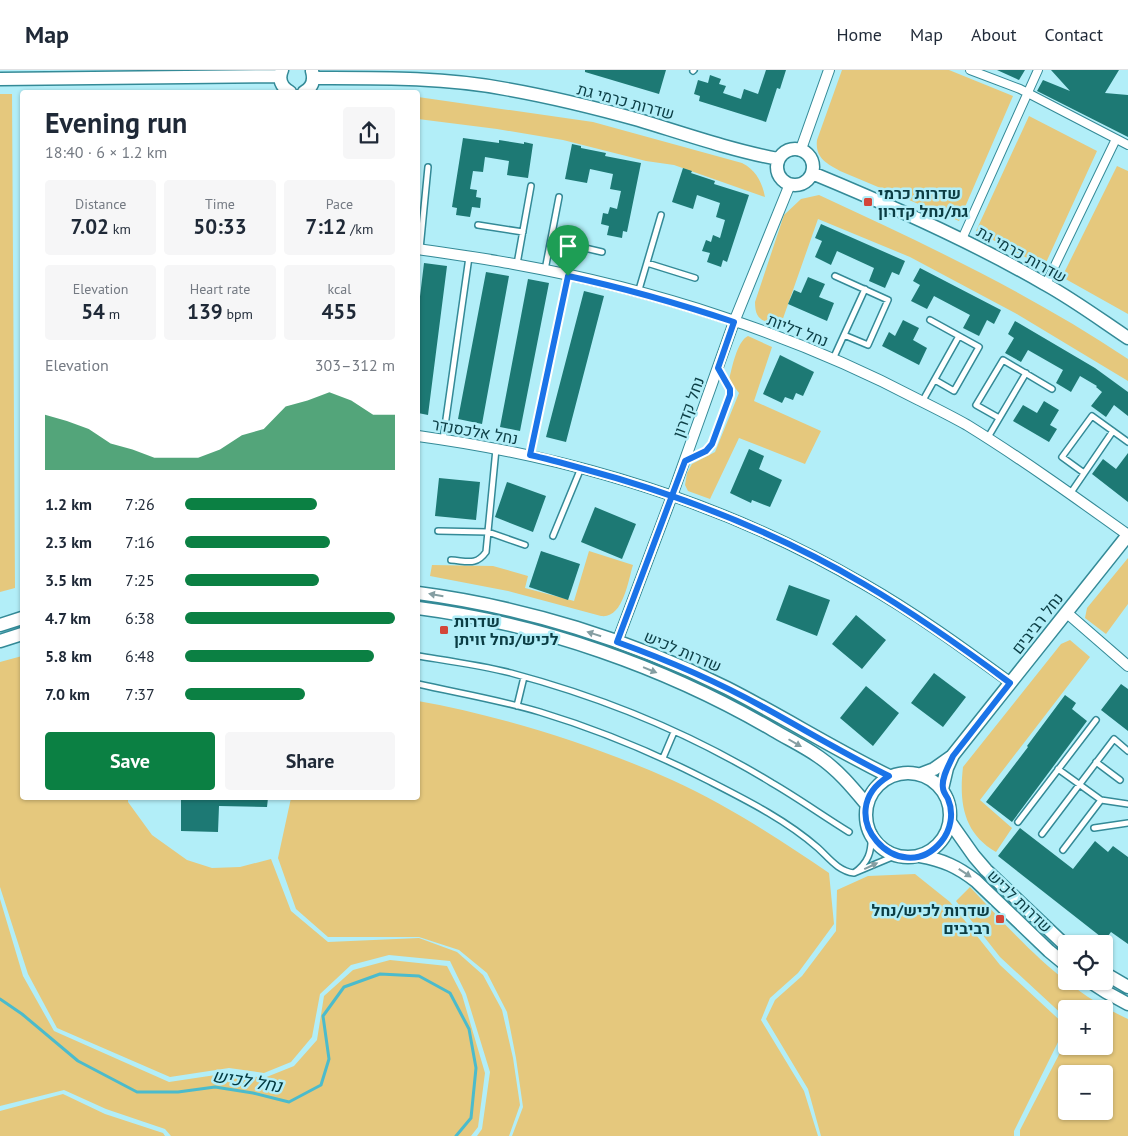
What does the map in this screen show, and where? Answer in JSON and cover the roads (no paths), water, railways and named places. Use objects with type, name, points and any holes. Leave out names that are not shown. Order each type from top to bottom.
[{"type":"street","points":[[801,149],[828,70]]},
{"type":"street","points":[[970,70],[1026,93],[1128,145]]},
{"type":"street","points":[[962,239],[1026,93],[1038,70]]},
{"type":"street","points":[[0,79],[281,73],[282,84],[288,90]]},
{"type":"street","points":[[307,90],[311,87],[312,74]]},
{"type":"street","name":"שדרות כרמי גת","points":[[312,74],[414,79],[504,88],[588,107],[709,142],[778,159]]},
{"type":"street","points":[[1046,284],[1116,139]]},
{"type":"street","points":[[801,149],[806,152],[812,161],[812,173],[805,182],[795,185],[790,184],[785,182],[778,174],[776,164],[785,151],[801,149]]},
{"type":"street","name":"שדרות כרמי גת","points":[[812,173],[962,239],[1046,284],[1128,338]]},
{"type":"street","name":"נחל קדרון","points":[[617,642],[685,461],[734,322],[790,184]]},
{"type":"street","name":"נחל דליות","points":[[420,249],[517,264],[638,293],[694,309],[787,340],[877,378],[966,425],[1128,535]]},
{"type":"street","name":"נחל אלכסנדר","points":[[420,436],[530,455],[622,479],[704,507],[784,542],[863,583],[941,632],[1010,683]]},
{"type":"street","name":"נחל רביבים","points":[[942,789],[947,768],[953,756],[1128,535]]},
{"type":"street","name":"שדרות לכיש","points":[[420,593],[522,613],[617,642],[718,684],[889,776]]},
{"type":"street","name":"שדרות לכיש","points":[[420,608],[467,616],[544,634],[602,652],[680,683],[755,720],[819,757],[846,779],[867,805]]},
{"type":"street","points":[[1067,613],[1128,666]]},
{"type":"street","points":[[0,624],[20,619]]},
{"type":"street","points":[[0,641],[20,635]]},
{"type":"street","name":"נחל רביבים","points":[[922,774],[953,756]]},
{"type":"street","points":[[905,772],[922,774],[942,789],[950,807],[950,822],[946,835],[938,846],[920,856],[907,857],[897,855],[882,848],[871,835],[866,821],[867,805],[873,790],[889,776],[905,772]]},
{"type":"street","name":"שדרות לכיש","points":[[950,822],[986,870],[1058,938]]},
{"type":"street","name":"שדרות לכיש","points":[[920,856],[941,860],[964,871],[1058,958]]},
{"type":"street","points":[[1113,978],[1128,987]]},
{"type":"street","points":[[1103,990],[1128,1004]]},
{"type":"lane","points":[[420,241],[428,167]]},
{"type":"lane","points":[[517,264],[530,186]]},
{"type":"lane","points":[[545,270],[560,197]]},
{"type":"lane","points":[[638,293],[661,214]]},
{"type":"lane","points":[[478,225],[523,232]]},
{"type":"lane","points":[[551,240],[602,252]]},
{"type":"lane","points":[[443,440],[469,257]]},
{"type":"lane","points":[[647,263],[695,278]]},
{"type":"lane","points":[[530,455],[568,276]]},
{"type":"lane","points":[[835,276],[888,300],[868,346],[844,335]]},
{"type":"lane","points":[[833,360],[864,290]]},
{"type":"lane","points":[[930,320],[979,347],[954,391],[934,380]]},
{"type":"lane","points":[[922,402],[959,336]]},
{"type":"lane","points":[[999,418],[976,405],[1003,360],[1052,389]]},
{"type":"lane","points":[[685,461],[706,451],[712,444],[730,395],[730,389],[718,368]]},
{"type":"lane","points":[[987,439],[1026,373]]},
{"type":"lane","points":[[1084,473],[1062,457],[1092,416],[1128,442]]},
{"type":"lane","points":[[1070,494],[1112,431]]},
{"type":"lane","points":[[451,560],[479,561],[486,552],[496,449]]},
{"type":"lane","points":[[553,536],[581,468]]},
{"type":"lane","points":[[438,532],[488,532],[525,545]]},
{"type":"lane","points":[[420,656],[480,666],[524,677],[591,698],[674,732],[771,782],[849,832]]},
{"type":"lane","points":[[518,706],[524,677]]},
{"type":"lane","points":[[420,684],[518,706],[584,726],[663,758],[778,819],[801,834],[846,872],[854,873],[897,855]]},
{"type":"lane","points":[[1018,822],[1096,720]]},
{"type":"lane","points":[[663,758],[674,732]]},
{"type":"lane","points":[[1042,834],[1114,739],[1128,751]]},
{"type":"lane","points":[[1096,762],[1120,780]]},
{"type":"lane","points":[[1058,769],[1101,800],[1128,804]]},
{"type":"lane","points":[[1063,850],[1101,800]]},
{"type":"lane","points":[[1094,828],[1128,824]]},
{"type":"lane","points":[[854,873],[864,866],[870,855],[872,847],[871,835]]},
{"type":"waterway","name":"נחל לכיש","points":[[0,999],[22,1014],[78,1061],[137,1092],[178,1092],[215,1087],[253,1093],[289,1102],[321,1085],[329,1059],[323,1016],[344,987],[380,974],[419,976],[450,993],[469,1029],[476,1068],[471,1118],[456,1136]]},
{"type":"place","name":"שדרות כרמי גת/נחל קדרון","points":[[868,202]]},
{"type":"place","name":"שדרות לכיש/נחל זויתן","points":[[444,630]]},
{"type":"place","name":"שדרות לכיש/נחל רביבים","points":[[1000,919]]}]
